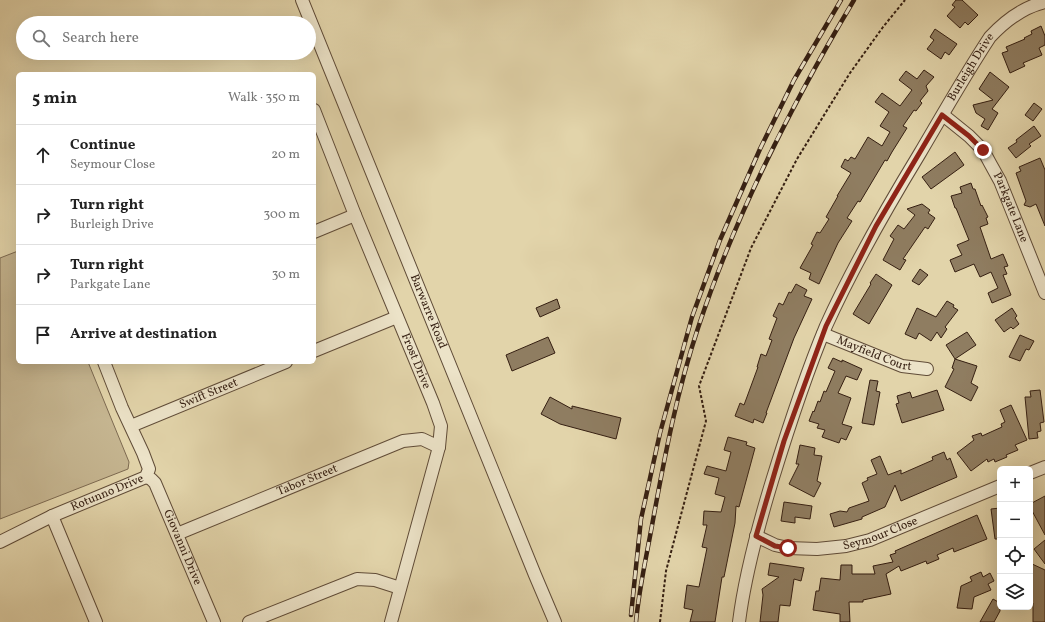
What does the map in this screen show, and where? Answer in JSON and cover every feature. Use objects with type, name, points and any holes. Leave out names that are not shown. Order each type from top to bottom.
[{"type":"street","name":"Barwarre Road","points":[[302,0],[308,16]]},
{"type":"street","name":"Burleigh Drive","points":[[739,622],[742,598],[756,536],[784,441],[823,334],[841,295],[876,226],[990,37],[1014,16],[1027,8],[1045,2]]},
{"type":"street","name":"Barwarre Road","points":[[316,35],[555,622]]},
{"type":"street","name":"Parkgate Lane","points":[[942,115],[969,136],[983,150],[1000,181],[1045,293]]},
{"type":"street","name":"Frost Drive","points":[[316,118],[436,410],[441,426],[439,447],[391,622]]},
{"type":"street","points":[[316,231],[355,215]]},
{"type":"street","points":[[316,350],[397,317]]},
{"type":"street","name":"Mayfield Court","points":[[823,334],[902,366],[927,368]]},
{"type":"street","name":"Rotunno Drive","points":[[0,542],[52,516],[146,477],[148,469],[143,453],[105,364]]},
{"type":"street","name":"Swift Street","points":[[131,426],[281,364]]},
{"type":"street","name":"Tabor Street","points":[[177,534],[403,441],[422,439],[439,447]]},
{"type":"street","points":[[1033,473],[1045,467]]},
{"type":"street","name":"Giovanni Drive","points":[[146,477],[155,483],[214,622]]},
{"type":"street","name":"Seymour Close","points":[[756,536],[775,546],[788,548],[818,549],[846,546],[870,540],[997,487]]},
{"type":"street","points":[[52,516],[96,622]]},
{"type":"street","points":[[249,622],[357,579],[375,580],[400,588]]},
{"type":"path","points":[[660,622],[666,570],[706,421],[698,386],[751,248],[797,159],[850,73],[883,27],[905,0]]},
{"type":"shaded area","points":[[16,252],[16,364],[89,364],[129,462],[128,469],[0,519],[0,258]]},
{"type":"building","points":[[956,0],[962,0],[978,15],[968,25],[965,22],[960,28],[947,16],[955,7],[952,5]]},
{"type":"building","points":[[1041,26],[1045,36],[1045,45],[1039,48],[1042,55],[1023,63],[1025,66],[1010,73],[1002,53],[1008,51],[1006,47],[1025,39],[1024,38],[1032,34],[1031,31]]},
{"type":"building","points":[[935,29],[957,44],[949,55],[945,52],[941,59],[927,49],[934,40],[930,37]]},
{"type":"building","points":[[924,70],[934,77],[926,86],[928,91],[920,101],[922,103],[916,111],[914,110],[903,126],[907,128],[887,161],[885,160],[860,202],[858,201],[847,218],[852,221],[838,243],[819,284],[809,279],[811,273],[800,268],[813,245],[811,244],[817,232],[820,233],[829,219],[826,217],[851,173],[841,167],[845,159],[848,161],[851,157],[855,159],[868,137],[882,146],[890,132],[880,126],[889,112],[875,102],[882,93],[900,106],[912,90],[899,80],[906,71],[917,79]]},
{"type":"building","points":[[990,72],[1009,87],[992,109],[998,113],[988,130],[981,126],[985,119],[976,113],[973,105],[993,100],[979,89]]},
{"type":"building","points":[[1034,103],[1042,109],[1033,121],[1025,115]]},
{"type":"building","points":[[1034,126],[1041,136],[1029,144],[1031,146],[1016,158],[1008,148],[1017,142],[1016,140]]},
{"type":"building","points":[[955,152],[964,165],[931,189],[922,177]]},
{"type":"building","points":[[1040,158],[1045,170],[1045,226],[1036,204],[1030,207],[1024,205],[1026,201],[1016,173],[1021,171],[1019,167]]},
{"type":"building","points":[[971,183],[973,189],[975,189],[981,206],[982,205],[988,217],[986,218],[988,224],[980,227],[991,259],[1003,254],[1008,266],[1004,267],[1007,274],[1003,275],[1011,295],[992,303],[988,293],[998,288],[991,272],[980,277],[974,264],[955,272],[950,260],[962,255],[957,245],[969,240],[951,196],[962,193],[960,187]]},
{"type":"building","points":[[922,204],[930,210],[928,213],[935,218],[928,229],[925,227],[903,259],[906,260],[900,270],[883,260],[894,239],[890,236],[898,225],[904,229],[915,215],[907,209]]},
{"type":"building","points":[[920,269],[928,275],[919,285],[912,281]]},
{"type":"building","points":[[876,274],[892,285],[869,324],[853,314]]},
{"type":"building","points":[[796,284],[807,290],[804,296],[812,299],[794,338],[763,423],[754,419],[753,423],[735,416],[740,403],[744,405],[758,367],[761,354],[766,356],[772,340],[769,339],[777,318],[773,316],[779,303],[783,305],[789,292],[791,293]]},
{"type":"building","points":[[557,299],[560,308],[540,317],[536,308]]},
{"type":"building","points":[[947,301],[954,305],[953,307],[958,310],[945,327],[947,329],[941,338],[937,332],[931,341],[919,333],[916,339],[905,334],[917,308],[936,317]]},
{"type":"building","points":[[1012,308],[1017,316],[1015,318],[1019,324],[1013,329],[1011,327],[1004,332],[995,320]]},
{"type":"building","points":[[967,332],[976,345],[955,359],[946,345]]},
{"type":"building","points":[[1020,335],[1034,341],[1029,350],[1026,349],[1020,361],[1009,357]]},
{"type":"building","points":[[548,337],[555,353],[512,371],[506,355]]},
{"type":"building","points":[[833,358],[842,362],[842,360],[862,369],[857,380],[846,376],[838,393],[851,398],[842,424],[852,427],[846,440],[841,438],[839,443],[822,437],[825,430],[817,428],[819,424],[809,421],[818,401],[820,402],[824,391],[826,392],[835,371],[828,368]]},
{"type":"building","points":[[955,359],[977,366],[971,383],[978,387],[971,401],[945,387],[954,369],[952,368]]},
{"type":"building","points":[[870,380],[878,381],[876,391],[880,392],[874,425],[862,423]]},
{"type":"building","points":[[937,390],[944,410],[902,423],[896,404],[899,403],[897,396],[910,392],[912,398]]},
{"type":"building","points":[[1040,390],[1044,422],[1040,423],[1041,431],[1037,432],[1038,438],[1029,439],[1025,397],[1031,397],[1030,391]]},
{"type":"building","points":[[550,397],[572,409],[572,406],[621,418],[616,439],[560,424],[541,414]]},
{"type":"building","points":[[1011,405],[1027,440],[1015,445],[1018,450],[1006,455],[1007,457],[995,462],[994,459],[988,462],[987,459],[971,471],[957,453],[974,440],[972,436],[981,433],[982,436],[1002,427],[1001,424],[1005,422],[1000,410]]},
{"type":"building","points":[[728,437],[747,442],[746,445],[755,448],[739,507],[736,506],[735,523],[724,577],[722,577],[715,622],[690,622],[693,610],[684,608],[687,585],[699,587],[707,548],[702,547],[707,525],[703,525],[704,511],[721,512],[725,497],[715,494],[719,478],[704,474],[707,466],[726,471],[731,452],[724,450]]},
{"type":"building","points":[[800,445],[815,448],[814,455],[822,456],[817,481],[821,483],[814,497],[789,484],[799,464],[796,464]]},
{"type":"building","points":[[944,452],[947,460],[950,458],[957,477],[901,501],[895,485],[885,507],[862,517],[862,519],[834,527],[830,514],[840,511],[847,512],[849,508],[869,501],[862,483],[868,480],[867,478],[877,474],[871,460],[880,456],[888,475],[901,470],[901,474],[933,460],[932,457]]},
{"type":"building","points":[[1045,496],[1045,535],[1033,513],[1033,502]]},
{"type":"building","points":[[784,502],[812,506],[810,519],[795,517],[795,523],[781,521]]},
{"type":"building","points":[[997,508],[997,539],[995,539],[991,509]]},
{"type":"building","points":[[977,515],[987,539],[954,552],[953,548],[937,555],[939,559],[927,564],[926,561],[901,571],[899,566],[886,574],[891,594],[863,600],[863,602],[849,602],[850,622],[840,622],[840,614],[813,610],[816,591],[819,591],[821,578],[840,580],[841,565],[852,565],[852,574],[875,574],[873,566],[893,562],[890,555],[896,553],[895,551]]},
{"type":"building","points":[[1045,540],[1045,564],[1034,549]]},
{"type":"building","points":[[770,563],[804,568],[801,581],[794,579],[790,606],[780,605],[778,622],[760,622],[763,595],[762,589],[779,577],[768,575]]},
{"type":"building","points":[[1033,564],[1045,570],[1045,622],[1033,622]]},
{"type":"building","points":[[981,572],[983,577],[990,573],[994,581],[988,584],[991,590],[974,597],[972,609],[957,608],[961,586],[972,581],[970,577]]},
{"type":"building","points":[[993,599],[997,601],[997,610],[1000,611],[994,622],[980,622]]},
{"type":"railway","points":[[631,615],[641,519],[660,433],[692,317],[720,240],[760,149],[794,80],[841,0]]},
{"type":"railway","points":[[636,622],[643,571],[667,447],[684,375],[713,285],[748,201],[787,119],[854,0]]},
{"type":"route","points":[[788,548],[775,546],[756,536],[784,441],[826,326],[841,295],[876,226],[942,115],[969,136],[983,150]]}]
